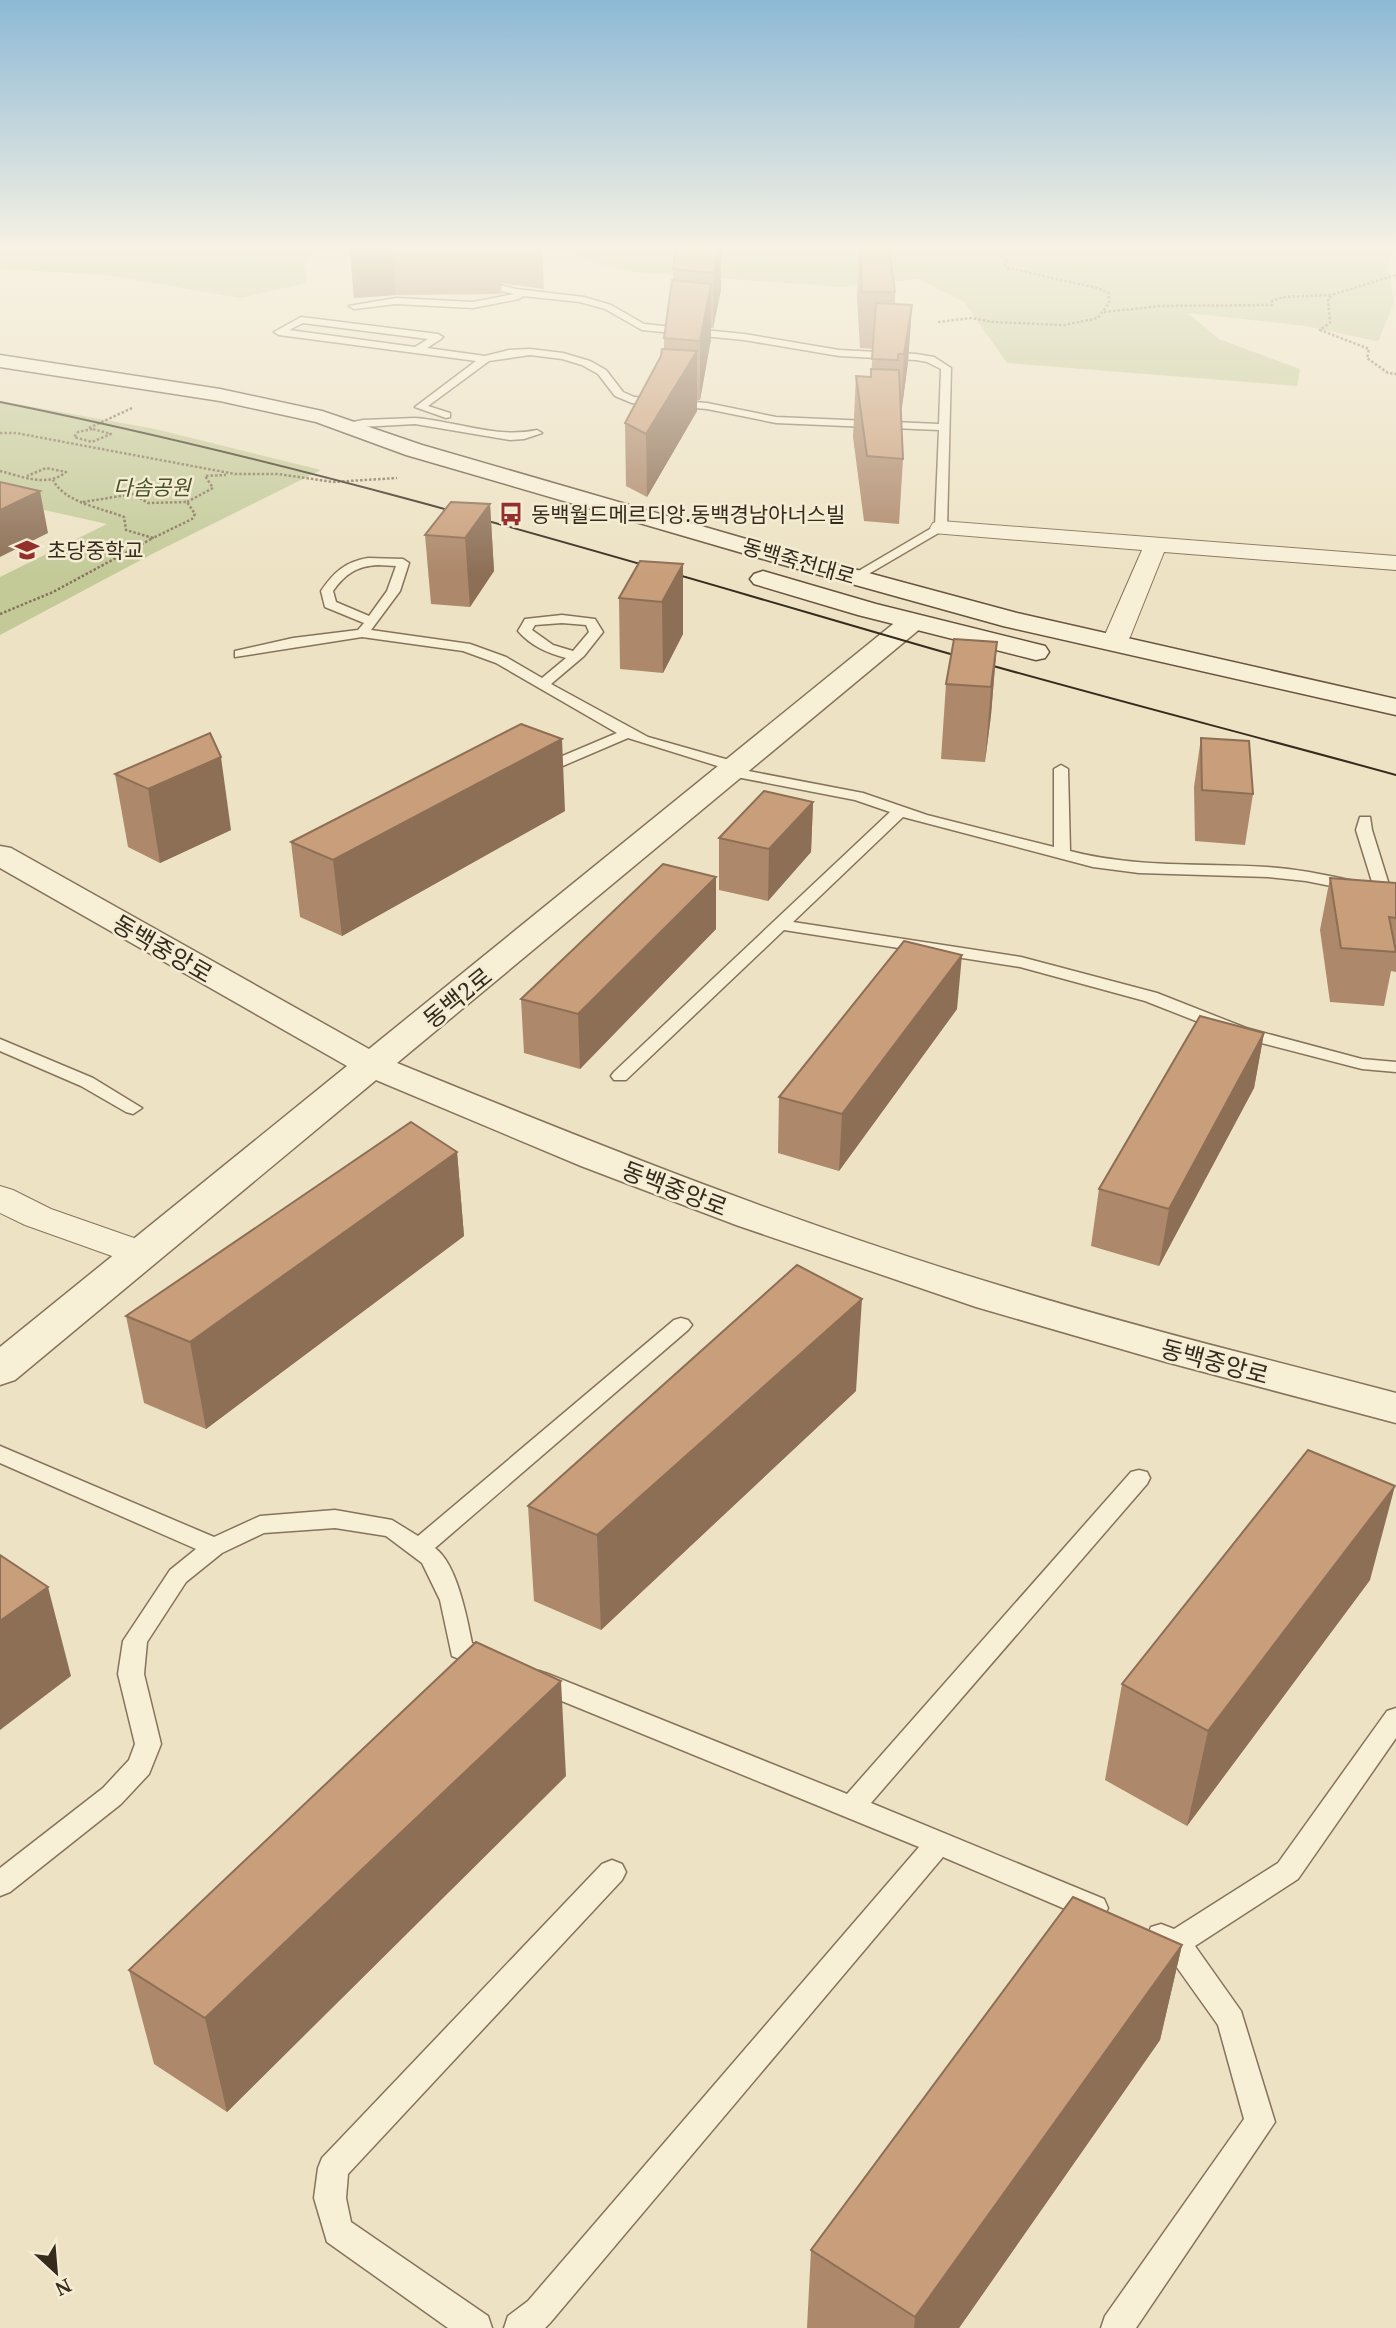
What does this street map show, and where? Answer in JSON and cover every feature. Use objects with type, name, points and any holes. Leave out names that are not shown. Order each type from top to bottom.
[{"type":"main road","name":"동백죽전대로","points":[[0,361],[220,395],[322,417],[343,425],[407,463],[789,559],[1012,620],[1396,707]]},
{"type":"main road","name":"동백죽전대로","points":[[0,372],[194,404],[298,425],[407,463],[995,632],[1396,719]]},
{"type":"main road","points":[[407,463],[704,560]]},
{"type":"main road","points":[[407,463],[557,482],[787,554],[1117,637],[1396,701]]},
{"type":"main road","points":[[743,572],[912,622],[1062,658]]},
{"type":"main road","name":"동백2로","points":[[0,1370],[912,622]]},
{"type":"main road","points":[[1279,705],[1396,732]]},
{"type":"main road","name":"동백중앙로","points":[[0,855],[373,1066],[654,1182],[886,1264],[1088,1327],[1396,1408]]},
{"type":"street","points":[[941,527],[1396,563]]},
{"type":"street","points":[[1117,637],[1156,544]]},
{"type":"street","points":[[0,1198],[38,1217],[140,1254]]},
{"type":"lane","points":[[475,358],[490,358]]},
{"type":"lane","points":[[559,358],[586,363],[602,372],[619,394],[632,400],[707,406],[776,420],[944,428]]},
{"type":"lane","points":[[860,573],[941,527],[946,368],[930,359],[911,358]]},
{"type":"lane","points":[[468,417],[441,414],[420,407],[485,359]]},
{"type":"lane","points":[[343,425],[397,420],[469,428],[508,437],[537,433]]},
{"type":"lane","points":[[362,633],[372,621],[401,577],[403,563],[353,565],[338,573],[327,592],[330,604],[356,617],[372,621]]},
{"type":"lane","points":[[544,684],[587,647],[596,632],[590,622],[562,619],[530,622],[525,631],[536,643],[557,653],[576,656]]},
{"type":"lane","points":[[240,654],[293,642],[362,633],[465,647],[501,660],[593,715],[643,740],[735,769],[858,796],[1093,862],[1139,868],[1268,872],[1306,876],[1390,893]]},
{"type":"lane","points":[[521,778],[628,733]]},
{"type":"lane","points":[[1061,769],[1062,854]]},
{"type":"lane","points":[[620,1076],[901,810]]},
{"type":"lane","points":[[1365,820],[1364,830],[1390,893]]},
{"type":"lane","points":[[782,925],[1021,962],[1151,997],[1198,1017],[1264,1039],[1362,1064],[1396,1067]]},
{"type":"lane","points":[[0,1062],[8,1048],[86,1082],[133,1108]]},
{"type":"lane","points":[[419,1548],[681,1325]]},
{"type":"lane","points":[[0,1454],[214,1548]]},
{"type":"lane","points":[[852,1807],[1139,1479]]},
{"type":"lane","points":[[0,1884],[112,1796],[140,1766],[148,1744],[131,1674],[135,1641],[178,1576],[214,1548],[260,1525],[335,1518],[392,1529],[431,1557],[452,1600],[461,1649],[1114,1916]]},
{"type":"lane","points":[[1176,1942],[1288,1871],[1396,1718]]},
{"type":"lane","points":[[520,2328],[539,2312],[939,1843]]},
{"type":"lane","points":[[476,2328],[338,2231],[330,2198],[333,2168],[612,1872]]},
{"type":"lane","points":[[1117,2328],[1261,2122],[1231,2020],[1176,1942],[1139,1927]]},
{"type":"path","points":[[1367,358],[1388,373],[1396,374]]},
{"type":"path","points":[[78,432],[93,429],[110,432],[110,436],[102,440],[82,443],[75,439],[78,432],[133,408]]},
{"type":"path","points":[[0,433],[82,443],[235,474]]},
{"type":"path","points":[[82,502],[133,494],[148,503],[187,502],[213,488],[205,476],[207,475],[278,474],[333,482],[407,463]]},
{"type":"path","points":[[0,471],[27,476],[36,481],[54,480],[63,477],[66,472],[48,468],[36,470],[27,476]]},
{"type":"path","points":[[54,480],[58,490],[124,517],[126,530],[130,533],[153,538]]},
{"type":"path","points":[[0,614],[53,592],[191,519],[195,514],[187,502]]},
{"type":"green space","points":[[1003,358],[1269,358],[1300,369],[1297,386],[1007,363]]},
{"type":"green space","name":"다솜공원","points":[[0,401],[155,429],[321,470],[154,553],[0,635],[0,577],[107,524],[0,500]]},
{"type":"building","points":[[660,358],[693,358],[646,434],[625,423]]},
{"type":"building","points":[[872,358],[898,358],[898,360]]},
{"type":"building","points":[[871,369],[899,370],[903,459],[867,456],[856,376],[871,377]]},
{"type":"building","points":[[0,482],[40,491],[0,510]]},
{"type":"building","points":[[451,502],[490,504],[465,538],[425,535]]},
{"type":"building","points":[[640,561],[683,564],[662,602],[619,598]]},
{"type":"building","points":[[954,639],[997,642],[991,687],[946,684]]},
{"type":"building","points":[[521,724],[562,739],[333,860],[291,842]]},
{"type":"building","points":[[210,733],[221,757],[148,789],[115,774]]},
{"type":"building","points":[[1201,738],[1249,741],[1253,794],[1202,790]]},
{"type":"building","points":[[764,791],[813,802],[769,849],[719,838]]},
{"type":"building","points":[[663,864],[716,877],[578,1014],[521,999]]},
{"type":"building","points":[[1330,878],[1396,883],[1396,918],[1389,917],[1396,952],[1341,948]]},
{"type":"building","points":[[904,941],[962,955],[842,1114],[779,1097]]},
{"type":"building","points":[[1200,1016],[1264,1033],[1169,1209],[1099,1189]]},
{"type":"building","points":[[411,1122],[457,1152],[190,1342],[126,1316]]},
{"type":"building","points":[[797,1265],[862,1299],[597,1535],[528,1506]]},
{"type":"building","points":[[1308,1450],[1395,1486],[1208,1731],[1122,1684]]},
{"type":"building","points":[[0,1555],[48,1587],[0,1621]]},
{"type":"building","points":[[476,1642],[561,1681],[205,2018],[129,1970]]},
{"type":"building","points":[[1073,1897],[1182,1945],[915,2317],[811,2250]]},
{"type":"tram line","points":[[0,402],[234,454],[350,484],[581,547],[985,664],[1396,775]]},
{"type":"place","name":"동백월드메르디앙.동백경남아너스빌","points":[[511,514]]},
{"type":"place","name":"초당중학교","points":[[27,550]]}]
